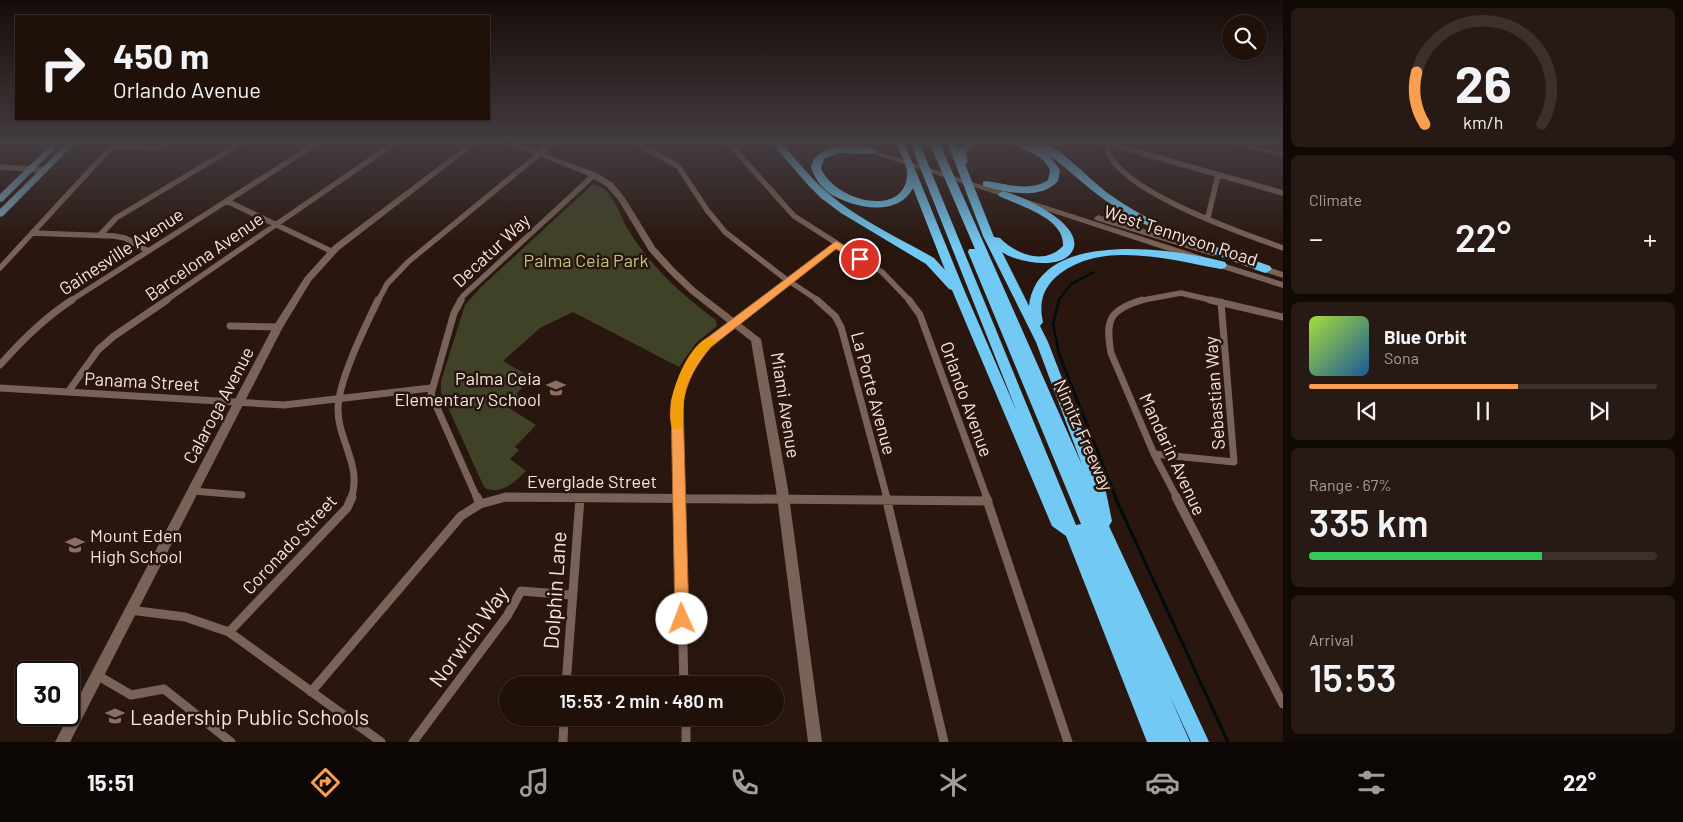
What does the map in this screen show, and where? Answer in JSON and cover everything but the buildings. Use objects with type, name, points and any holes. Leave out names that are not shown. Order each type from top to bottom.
[{"type":"highway","points":[[805,177],[825,196],[845,211],[930,261],[959,292]]},
{"type":"highway","points":[[818,177],[826,188],[841,197],[857,202],[880,204],[903,197],[908,189],[910,177]]},
{"type":"highway","points":[[912,177],[959,292],[1057,521],[1071,531]]},
{"type":"highway","points":[[929,177],[1156,742]]},
{"type":"highway","points":[[941,177],[1193,740]]},
{"type":"highway","name":"Nimitz Freeway","points":[[949,177],[1193,740]]},
{"type":"highway","points":[[969,177],[979,214],[1042,342],[1099,492],[1112,550]]},
{"type":"highway","points":[[986,184],[1030,190],[1042,188],[1053,181],[1054,177]]},
{"type":"highway","points":[[1080,177],[1137,217],[1179,237],[1266,269]]},
{"type":"highway","points":[[979,214],[1001,247],[1016,256],[1029,260],[1047,261],[1060,257],[1067,250],[1068,237],[1060,225],[1044,214],[1003,194]]},
{"type":"highway","points":[[1042,342],[1034,309],[1038,291],[1054,272],[1074,260],[1095,255],[1130,252],[1156,253],[1221,265]]},
{"type":"highway","points":[[1049,475],[1062,485],[1168,742]]},
{"type":"main road","points":[[0,199],[22,177]]},
{"type":"main road","points":[[0,214],[37,177]]},
{"type":"street","points":[[0,268],[84,177]]},
{"type":"street","points":[[100,235],[116,218],[185,177]]},
{"type":"street","name":"Gainesville Avenue","points":[[0,365],[23,338],[47,316],[265,177]]},
{"type":"street","name":"Barcelona Avenue","points":[[68,392],[98,350],[114,336],[345,177]]},
{"type":"street","name":"Calaroga Avenue","points":[[62,742],[278,327],[307,277],[331,251],[429,177]]},
{"type":"street","name":"Coronado Street","points":[[229,632],[347,508],[354,495],[356,484],[340,425],[339,399],[344,380],[387,284],[408,262],[512,177]]},
{"type":"street","name":"Decatur Way","points":[[431,388],[454,313],[463,296],[592,177]]},
{"type":"street","name":"Miami Avenue","points":[[596,177],[618,193],[647,241],[672,271],[750,334],[759,345],[783,498],[815,742]]},
{"type":"street","name":"La Porte Avenue","points":[[685,177],[706,210],[725,232],[788,281],[826,305],[836,316],[841,327],[887,499],[944,742]]},
{"type":"street","name":"Orlando Avenue","points":[[759,177],[782,206],[814,231],[883,274],[906,296],[920,315],[988,501],[1068,742]]},
{"type":"street","name":"West Tennyson Road","points":[[958,177],[1283,275]]},
{"type":"street","name":"West Tennyson Road","points":[[960,177],[1003,194],[1283,285]]},
{"type":"street","points":[[1130,177],[1164,199],[1283,248]]},
{"type":"street","points":[[1208,217],[1218,177]]},
{"type":"street","points":[[1224,177],[1283,193]]},
{"type":"street","points":[[227,201],[310,244],[331,251]]},
{"type":"street","points":[[32,233],[100,235],[125,238],[148,251]]},
{"type":"street","points":[[684,676],[677,402],[682,382],[698,354],[734,322],[836,245]]},
{"type":"street","name":"Mandarin Avenue","points":[[1283,317],[1221,302],[1172,293],[1122,306],[1110,319],[1108,337],[1111,353],[1154,454],[1283,704]]},
{"type":"street","name":"Sebastian Way","points":[[1154,454],[1234,462],[1221,302]]},
{"type":"street","points":[[230,326],[278,327]]},
{"type":"street","name":"Panama Street","points":[[0,388],[284,405],[431,388]]},
{"type":"street","points":[[431,388],[431,394],[480,504]]},
{"type":"street","points":[[193,491],[242,494]]},
{"type":"street","name":"Everglade Street","points":[[311,692],[461,516],[480,504],[506,497],[988,501]]},
{"type":"street","name":"Dolphin Lane","points":[[566,676],[571,595],[580,498]]},
{"type":"street","name":"Norwich Way","points":[[413,742],[507,616],[521,591],[571,595]]},
{"type":"street","points":[[130,610],[185,617],[229,632],[381,742]]},
{"type":"street","points":[[97,675],[131,695],[164,689],[231,742]]},
{"type":"street","points":[[563,742],[564,726]]},
{"type":"street","points":[[686,726],[686,742]]},
{"type":"green space","name":"Palma Ceia Park","points":[[592,185],[599,186],[610,196],[629,231],[647,257],[691,301],[716,320],[717,326],[696,343],[679,367],[573,312],[540,328],[503,361],[527,375],[528,382],[516,394],[520,397],[509,408],[536,425],[515,447],[519,450],[510,459],[526,471],[502,489],[490,490],[484,487],[441,392],[441,381],[465,305],[481,287]]},
{"type":"waterway","points":[[1058,301],[1071,284],[1094,272]]},
{"type":"waterway","points":[[1059,300],[1053,324],[1059,354],[1116,498]]},
{"type":"waterway","points":[[1115,497],[1228,742]]},
{"type":"slow traffic","points":[[677,426],[677,402],[682,382],[690,364],[710,341]]},
{"type":"place","name":"Palma Ceia Elementary School","points":[[556,388]]},
{"type":"place","name":"Mount Eden High School","points":[[75,545]]},
{"type":"place","name":"Leadership Public Schools","points":[[115,716]]},
{"type":"route","points":[[682,619],[677,402],[682,382],[690,364],[707,344],[724,329],[836,245],[860,259]]}]
